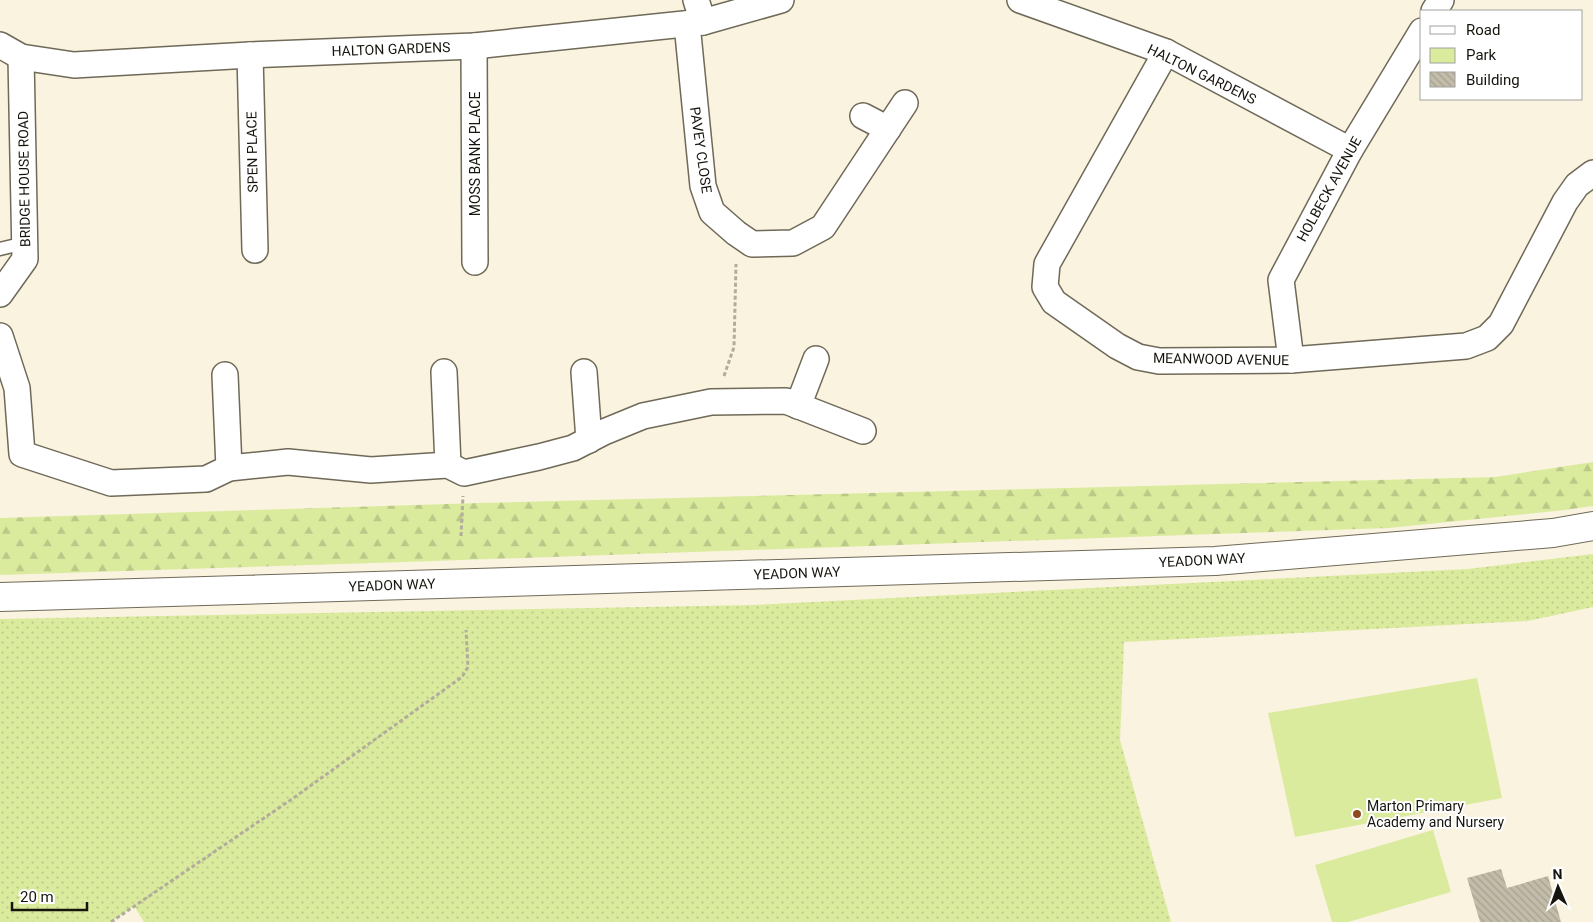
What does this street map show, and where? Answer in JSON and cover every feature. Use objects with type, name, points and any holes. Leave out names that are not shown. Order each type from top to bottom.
[{"type":"street","name":"HALTON GARDENS","points":[[0,45],[21,57],[74,64],[474,46],[695,15],[781,0]]},
{"type":"street","name":"HALTON GARDENS","points":[[1020,0],[1166,52],[1350,150]]},
{"type":"street","name":"PAVEY CLOSE","points":[[695,15],[703,186],[712,212],[752,244],[793,243],[823,228],[905,103]]},
{"type":"street","name":"HOLBECK AVENUE","points":[[1292,360],[1281,280],[1350,150],[1420,35]]},
{"type":"street","name":"MOSS BANK PLACE","points":[[474,46],[475,262]]},
{"type":"street","name":"MEANWOOD AVENUE","points":[[1166,52],[1047,264],[1045,288],[1054,302],[1117,346],[1138,357],[1160,361],[1292,360],[1466,346],[1487,338],[1501,324],[1565,202],[1577,185],[1593,173]]},
{"type":"street","name":"SPEN PLACE","points":[[250,55],[255,250]]},
{"type":"street","name":"BRIDGE HOUSE ROAD","points":[[0,294],[25,259],[21,57]]},
{"type":"street","points":[[863,116],[888,129]]},
{"type":"street","points":[[0,336],[17,388],[22,454],[111,483],[206,479],[229,468],[288,462],[371,470],[456,469],[539,457],[573,448],[642,416],[711,402],[786,401],[863,431]]},
{"type":"street","points":[[798,406],[816,359]]},
{"type":"street","points":[[444,372],[456,469]]},
{"type":"street","points":[[584,372],[589,440]]},
{"type":"street","points":[[226,376],[229,468]]},
{"type":"street","name":"YEADON WAY","points":[[0,597],[1214,561],[1553,533],[1593,526]]},
{"type":"lane","points":[[0,249],[25,243]]},
{"type":"path","points":[[711,402],[728,368],[734,347],[736,233]]},
{"type":"path","points":[[456,469],[461,536]]},
{"type":"path","points":[[111,922],[292,799],[462,677],[468,666],[466,630]]},
{"type":"green space","points":[[1593,462],[1593,506],[1389,528],[0,575],[0,518],[479,503],[1495,477]]},
{"type":"green space","points":[[1593,554],[1593,607],[1528,621],[1124,642],[1120,740],[1171,922],[144,922],[134,906],[111,922],[0,922],[0,619],[754,605],[1468,569]]},
{"type":"green space","points":[[1477,678],[1502,798],[1295,837],[1268,713]]},
{"type":"green space","points":[[1433,830],[1451,892],[1348,922],[1332,922],[1315,865]]},
{"type":"building","points":[[1501,869],[1507,888],[1548,876],[1561,922],[1480,922],[1467,878]]},
{"type":"place","name":"Marton Primary Academy and Nursery","points":[[1357,814]]}]
